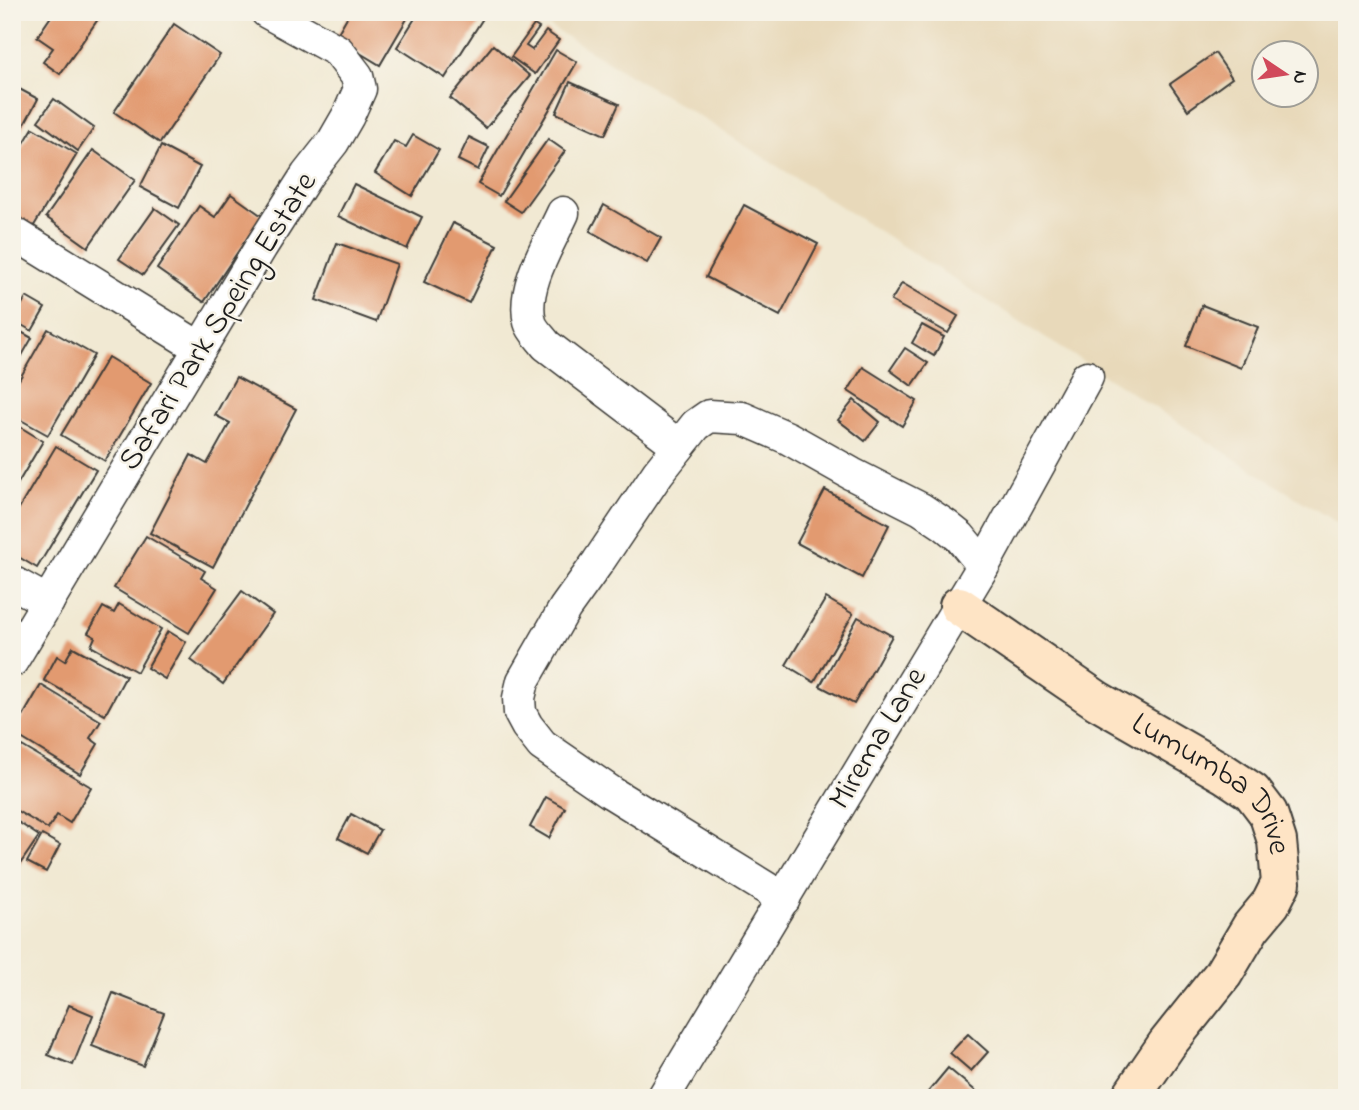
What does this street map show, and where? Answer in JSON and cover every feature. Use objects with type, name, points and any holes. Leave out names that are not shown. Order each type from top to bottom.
[{"type":"street","name":"Safari Park Speing Estate","points":[[12,661],[200,348],[307,175],[348,116],[360,89],[357,76],[338,51],[267,12]]},
{"type":"street","points":[[563,213],[532,280],[528,303],[531,325],[545,345],[679,446]]},
{"type":"street","points":[[12,232],[200,348]]},
{"type":"street","name":"Mirema Lane","points":[[663,1098],[982,568],[1087,377]]},
{"type":"street","points":[[783,899],[612,793],[542,745],[527,726],[520,713],[519,698],[523,681],[565,608],[658,473],[696,425],[709,416],[742,418],[788,438],[920,509],[960,537],[982,568]]},
{"type":"street","points":[[12,582],[48,602]]},
{"type":"street","name":"Lumumba Drive","points":[[959,606],[1098,701],[1252,792],[1268,813],[1278,841],[1281,883],[1270,903],[1251,927],[1223,974],[1167,1044],[1130,1098]]},
{"type":"shaded area","points":[[526,12],[1347,12],[1347,529],[713,125]]},
{"type":"building","points":[[54,12],[103,12],[60,74],[43,62],[53,48],[37,37]]},
{"type":"building","points":[[350,12],[411,12],[380,65],[335,38]]},
{"type":"building","points":[[419,12],[487,12],[445,78],[397,47]]},
{"type":"building","points":[[174,24],[220,55],[160,143],[114,112]]},
{"type":"building","points":[[534,25],[539,28],[526,46],[532,50],[546,31],[559,40],[535,74],[511,57]]},
{"type":"building","points":[[493,45],[530,76],[486,128],[450,98]]},
{"type":"building","points":[[556,50],[577,62],[499,196],[478,184]]},
{"type":"building","points":[[1215,53],[1232,78],[1188,110],[1170,84]]},
{"type":"building","points":[[570,82],[619,104],[605,135],[556,113]]},
{"type":"building","points":[[12,85],[38,99],[12,147]]},
{"type":"building","points":[[54,99],[94,128],[78,151],[38,121]]},
{"type":"building","points":[[33,128],[77,154],[29,234],[12,224],[12,163]]},
{"type":"building","points":[[413,135],[439,150],[412,196],[375,173],[394,141],[406,147]]},
{"type":"building","points":[[469,137],[489,147],[478,170],[458,160]]},
{"type":"building","points":[[548,139],[565,151],[521,212],[504,201]]},
{"type":"building","points":[[161,146],[200,167],[179,208],[140,187]]},
{"type":"building","points":[[93,150],[135,180],[88,247],[46,217]]},
{"type":"building","points":[[354,184],[422,217],[407,249],[338,216]]},
{"type":"building","points":[[231,194],[262,216],[204,302],[157,269],[199,206],[215,217]]},
{"type":"building","points":[[604,205],[661,238],[647,263],[590,231]]},
{"type":"building","points":[[744,205],[818,244],[780,316],[706,277]]},
{"type":"building","points":[[155,208],[179,225],[143,275],[119,259]]},
{"type":"building","points":[[453,223],[497,245],[469,303],[424,282]]},
{"type":"building","points":[[337,243],[397,264],[376,322],[316,300]]},
{"type":"building","points":[[902,283],[958,316],[948,333],[891,301]]},
{"type":"building","points":[[26,297],[45,308],[32,331],[13,320]]},
{"type":"building","points":[[1202,305],[1258,327],[1241,368],[1186,346]]},
{"type":"building","points":[[922,325],[944,337],[934,356],[912,343]]},
{"type":"building","points":[[12,327],[32,338],[12,373]]},
{"type":"building","points":[[48,329],[94,355],[48,435],[12,415],[12,392]]},
{"type":"building","points":[[905,348],[928,363],[912,386],[890,370]]},
{"type":"building","points":[[108,357],[151,383],[105,461],[61,435]]},
{"type":"building","points":[[863,367],[917,401],[902,426],[848,391]]},
{"type":"building","points":[[236,377],[296,409],[213,567],[150,533],[191,455],[207,464],[230,423],[215,415]]},
{"type":"building","points":[[854,400],[880,422],[865,441],[838,420]]},
{"type":"building","points":[[17,425],[43,441],[12,493],[12,433]]},
{"type":"building","points":[[56,446],[96,470],[37,568],[12,553],[12,520]]},
{"type":"building","points":[[825,490],[889,525],[862,578],[797,543]]},
{"type":"building","points":[[146,536],[205,571],[201,578],[217,588],[189,633],[114,588]]},
{"type":"building","points":[[242,591],[273,614],[223,684],[191,660]]},
{"type":"building","points":[[826,598],[853,614],[814,682],[786,665]]},
{"type":"building","points":[[119,604],[161,629],[137,672],[91,646],[95,637],[88,633],[103,607],[114,613]]},
{"type":"building","points":[[858,617],[892,636],[854,704],[820,686]]},
{"type":"building","points":[[168,631],[186,642],[165,679],[147,668]]},
{"type":"building","points":[[73,647],[126,676],[105,715],[44,680],[57,656],[65,661]]},
{"type":"building","points":[[41,685],[101,721],[90,738],[98,744],[80,774],[13,733]]},
{"type":"building","points":[[22,746],[91,787],[70,823],[57,815],[48,829],[12,808],[12,751],[17,754]]},
{"type":"building","points":[[546,797],[565,808],[549,838],[530,827]]},
{"type":"building","points":[[351,814],[380,830],[367,853],[338,838]]},
{"type":"building","points":[[12,818],[39,836],[12,876]]},
{"type":"building","points":[[42,835],[60,845],[46,872],[27,862]]},
{"type":"building","points":[[113,993],[164,1013],[143,1066],[92,1046]]},
{"type":"building","points":[[69,1005],[93,1015],[73,1065],[48,1055]]},
{"type":"building","points":[[968,1034],[988,1052],[971,1071],[950,1053]]},
{"type":"building","points":[[948,1068],[984,1098],[923,1098]]}]
